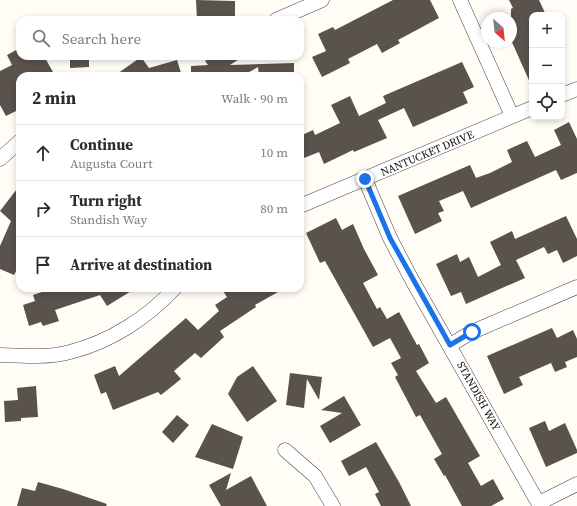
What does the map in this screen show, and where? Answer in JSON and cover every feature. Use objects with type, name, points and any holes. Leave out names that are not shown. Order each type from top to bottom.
[{"type":"street","points":[[285,16],[322,0]]},
{"type":"street","points":[[460,0],[512,116]]},
{"type":"street","points":[[565,94],[577,89]]},
{"type":"street","name":"NANTUCKET DRIVE","points":[[304,204],[529,109]]},
{"type":"street","points":[[0,159],[16,145]]},
{"type":"street","name":"STANDISH WAY","points":[[365,179],[390,238],[539,505]]},
{"type":"street","points":[[450,345],[472,332],[577,287]]},
{"type":"street","points":[[0,355],[31,356],[70,353],[115,334],[142,318],[171,292]]},
{"type":"street","points":[[285,450],[315,476],[333,506]]},
{"type":"street","points":[[539,505],[577,484]]},
{"type":"building","points":[[196,0],[235,1],[235,16],[197,16]]},
{"type":"building","points":[[393,0],[430,0],[439,18],[398,40],[400,43],[382,53],[377,44],[348,59],[350,63],[322,77],[312,57],[326,51],[318,34],[333,27],[335,30]]},
{"type":"building","points":[[509,0],[539,0],[545,12],[529,12],[529,80],[515,48],[517,48],[517,12],[511,12],[511,9],[513,8]]},
{"type":"building","points":[[16,50],[16,60],[46,60],[53,72],[16,72],[16,111],[6,116],[0,105],[0,71],[12,65],[7,55]]},
{"type":"building","points":[[70,60],[89,60],[89,67],[70,68]]},
{"type":"building","points":[[137,60],[143,60],[149,68],[177,60],[181,72],[120,72]]},
{"type":"building","points":[[238,60],[230,65],[294,63],[294,72],[259,72],[258,67],[249,72],[191,72],[191,66],[208,65],[205,61]]},
{"type":"building","points":[[462,62],[474,87],[463,92],[468,103],[413,127],[404,108],[378,120],[387,138],[354,152],[353,150],[324,164],[319,152],[304,158],[304,134],[313,130],[315,135],[340,123],[331,105],[350,96],[359,116],[386,103],[383,96]]},
{"type":"building","points":[[569,122],[577,139],[577,173],[561,180],[556,170],[471,208],[463,191],[439,201],[444,211],[438,213],[442,221],[415,234],[398,196],[470,165],[476,178],[490,173],[512,162],[507,150],[527,141],[535,157],[561,145],[554,130]]},
{"type":"building","points":[[16,190],[16,271],[14,275],[0,269],[0,246],[11,221],[0,211]]},
{"type":"building","points":[[566,216],[577,239],[577,256],[563,263],[557,250],[548,254],[544,247],[516,260],[525,278],[466,304],[461,292],[451,296],[436,264],[457,254],[460,262],[469,257],[478,277],[501,265],[490,242],[512,231],[515,239]]},
{"type":"building","points":[[336,218],[342,230],[353,224],[378,275],[363,283],[377,309],[380,307],[387,319],[399,312],[417,345],[419,344],[429,363],[416,371],[436,403],[446,397],[480,456],[468,463],[481,486],[493,479],[504,499],[491,506],[462,506],[445,475],[444,476],[434,459],[442,454],[420,415],[416,417],[395,377],[398,375],[391,363],[401,358],[390,338],[373,347],[325,261],[320,263],[306,233]]},
{"type":"building","points":[[42,292],[130,292],[107,306],[100,295],[55,310],[59,321],[43,326],[41,322],[29,326],[23,305],[35,301],[33,295]]},
{"type":"building","points":[[224,292],[278,292],[255,305],[256,307],[220,331],[224,337],[201,358],[195,353],[174,371],[181,379],[161,395],[158,392],[113,410],[106,392],[101,394],[94,375],[115,366],[119,376],[186,318],[198,330],[219,311],[215,305],[227,297]]},
{"type":"building","points":[[552,328],[557,338],[573,330],[577,339],[577,357],[565,362],[567,367],[555,372],[551,363],[519,377],[523,385],[504,394],[487,356]]},
{"type":"building","points":[[253,366],[277,401],[247,422],[228,394],[237,377]]},
{"type":"building","points":[[290,373],[322,377],[319,400],[307,379],[304,408],[286,405]]},
{"type":"building","points":[[36,386],[38,417],[21,418],[21,421],[5,422],[4,401],[18,400],[17,388]]},
{"type":"building","points":[[344,396],[361,425],[330,443],[320,426],[342,413],[321,410]]},
{"type":"building","points":[[177,415],[189,425],[173,443],[162,432]]},
{"type":"building","points":[[545,421],[549,431],[565,423],[577,450],[577,453],[546,467],[529,428]]},
{"type":"building","points":[[212,424],[243,437],[233,469],[195,457]]},
{"type":"building","points":[[376,442],[411,506],[381,506],[375,494],[379,492],[366,467],[349,476],[341,461]]},
{"type":"building","points":[[231,473],[226,490],[251,476],[267,506],[221,506],[209,485]]},
{"type":"building","points":[[38,482],[107,504],[106,506],[17,506],[22,488],[35,491]]},
{"type":"route","points":[[365,179],[390,238],[412,280],[450,345],[472,332]]}]
